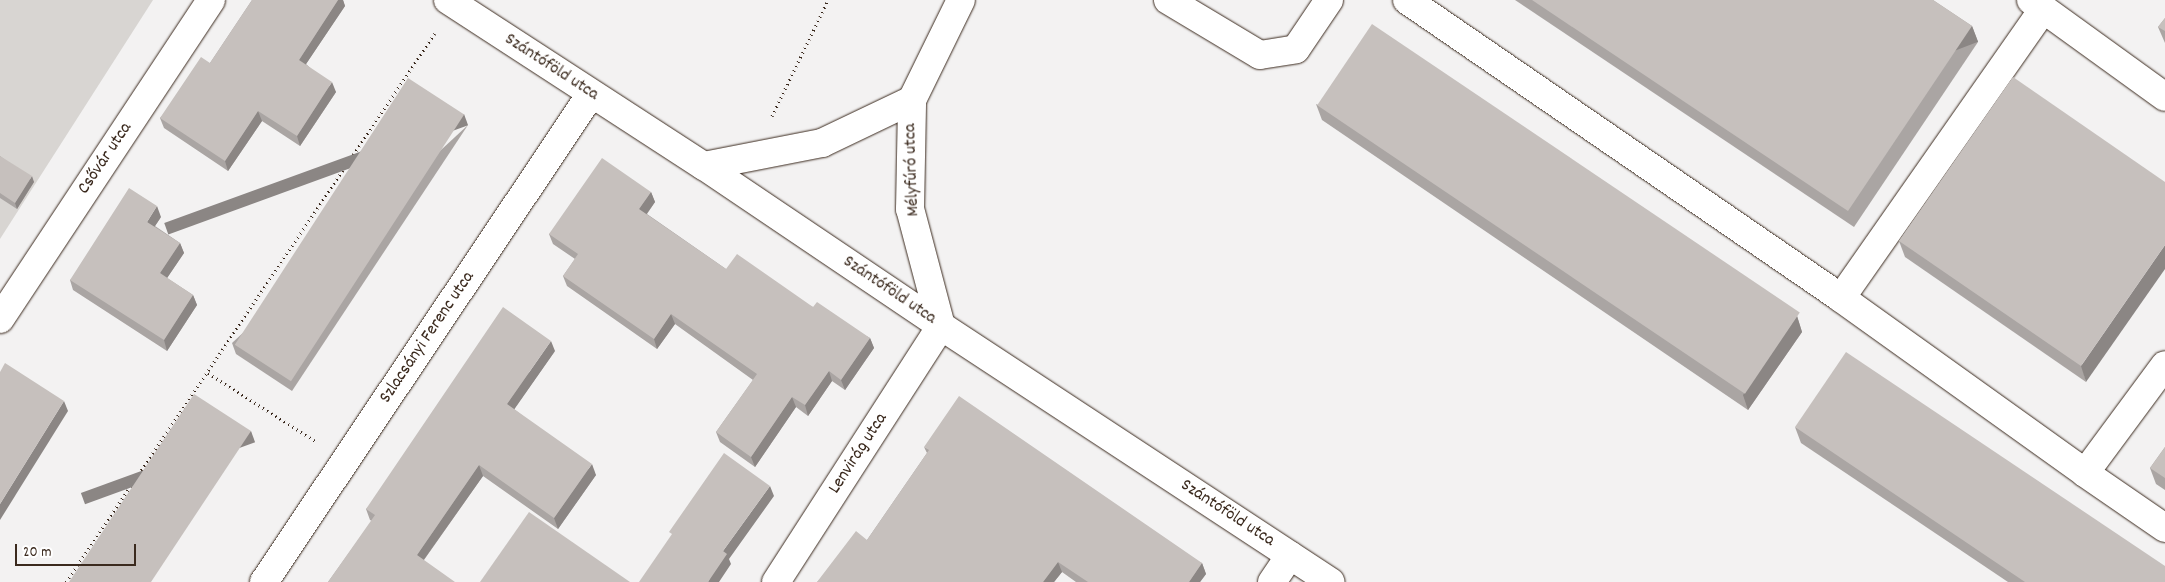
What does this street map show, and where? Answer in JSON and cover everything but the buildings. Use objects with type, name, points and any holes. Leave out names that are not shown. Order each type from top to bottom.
[{"type":"street","name":"Csővár utca","points":[[0,319],[211,0]]},
{"type":"street","name":"Szántóföld utca","points":[[448,0],[704,166],[942,326],[1330,582]]},
{"type":"street","name":"Mélyfúró utca","points":[[942,326],[910,209],[912,100],[960,0]]},
{"type":"street","points":[[1168,0],[1260,56],[1296,49],[1329,0]]},
{"type":"street","points":[[1408,0],[1840,298],[2165,528]]},
{"type":"street","points":[[1840,298],[2037,4],[2165,97]]},
{"type":"street","name":"Szlacsányi Ferenc utca","points":[[264,582],[591,94]]},
{"type":"street","name":"Mélyfúró utca","points":[[704,166],[822,143],[912,100]]},
{"type":"street","name":"Lenvirág utca","points":[[776,582],[942,326]]},
{"type":"street","points":[[2085,473],[2165,365]]},
{"type":"street","points":[[1272,582],[1290,555]]},
{"type":"path","points":[[752,157],[828,0]]},
{"type":"path","points":[[66,582],[431,41]]},
{"type":"path","points":[[208,373],[312,439]]},
{"type":"shaded area","points":[[0,0],[153,0],[0,239]]}]
